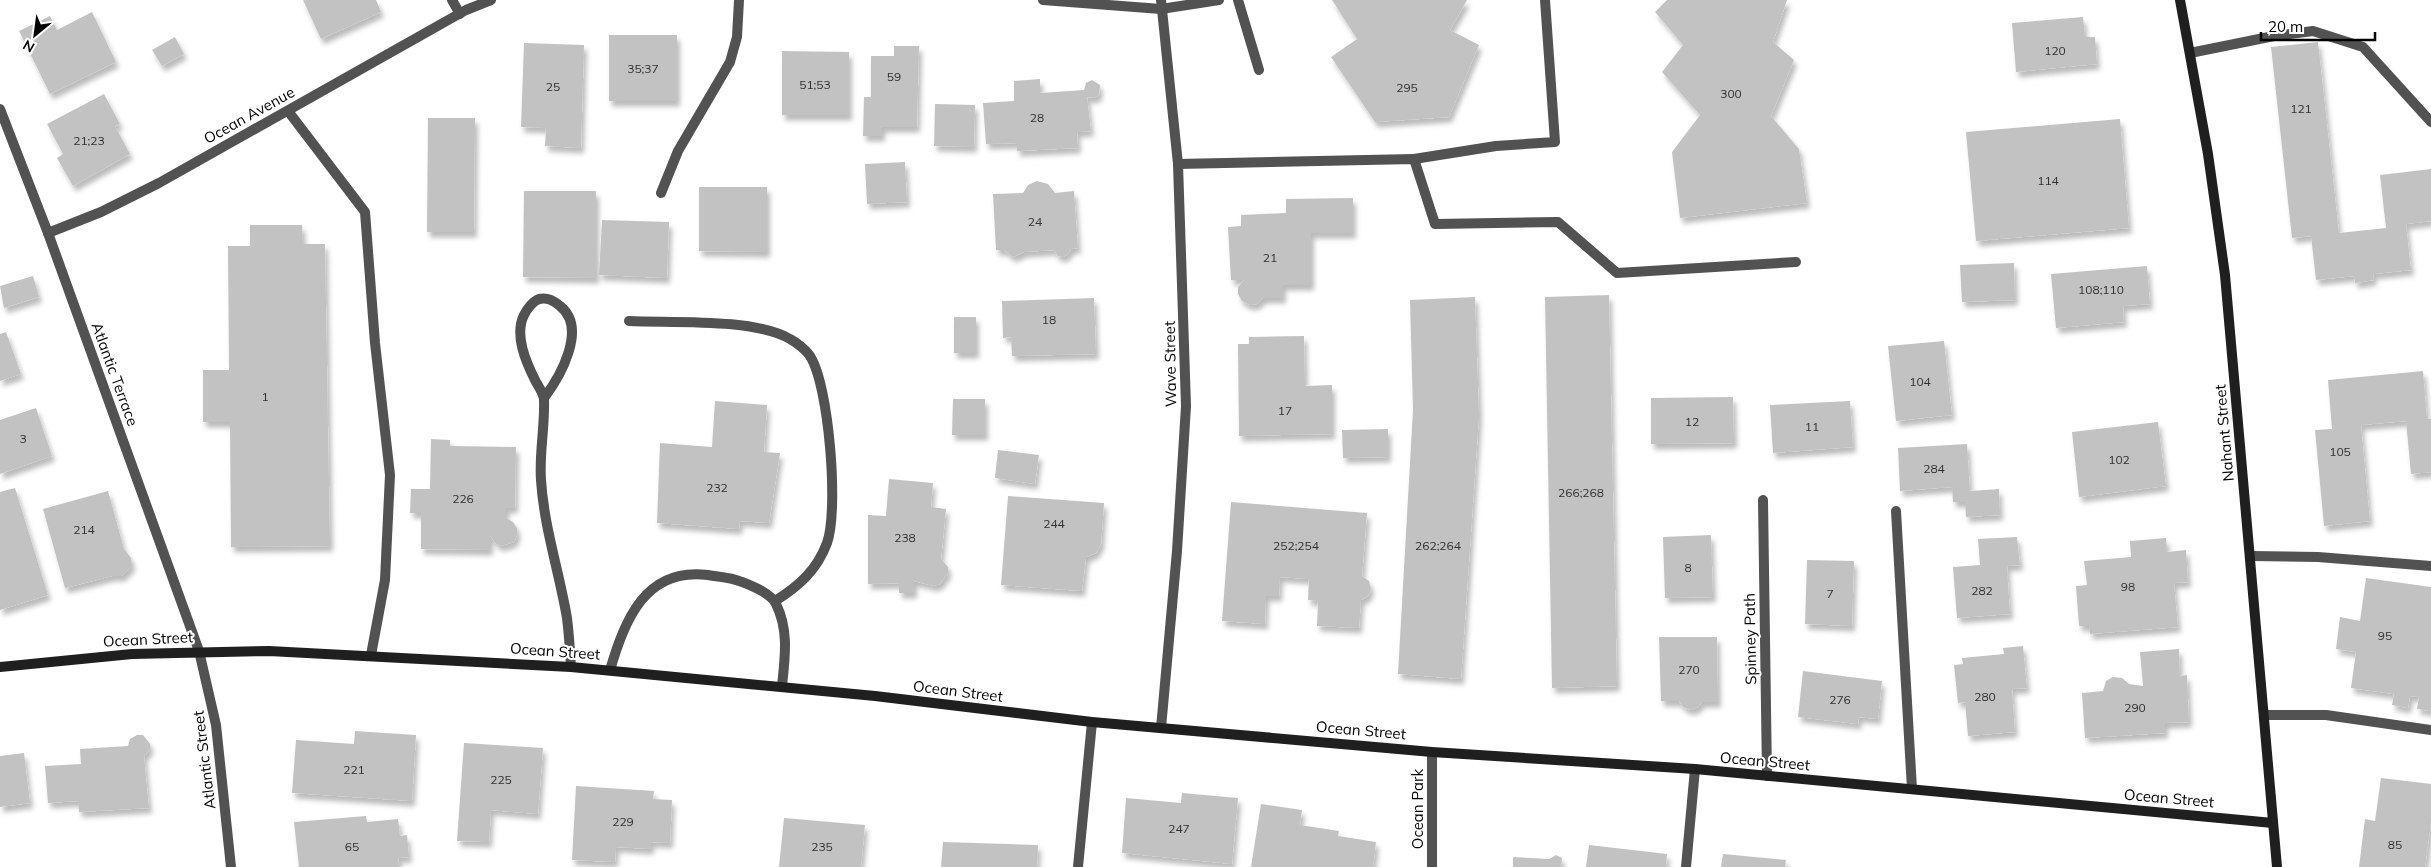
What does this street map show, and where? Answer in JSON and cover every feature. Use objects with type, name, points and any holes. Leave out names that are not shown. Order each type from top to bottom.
[{"type":"street","points":[[452,0],[460,14]]},
{"type":"street","name":"Ocean Avenue","points":[[48,233],[101,212],[159,183],[460,14],[491,0]]},
{"type":"street","points":[[661,193],[678,151],[730,62],[737,37],[739,0]]},
{"type":"street","points":[[1044,0],[1161,5],[1219,0]]},
{"type":"street","points":[[1238,0],[1259,70]]},
{"type":"street","points":[[1178,164],[1414,159],[1496,146],[1555,142],[1544,0]]},
{"type":"street","name":"Nahant Street","points":[[2180,0],[2208,154],[2225,275],[2277,867]]},
{"type":"street","name":"Wave Street","points":[[1161,5],[1178,164],[1186,406],[1178,551],[1161,728]]},
{"type":"street","points":[[2190,53],[2274,36],[2313,31],[2363,47],[2431,122]]},
{"type":"street","name":"Atlantic Terrace","points":[[0,109],[48,233],[199,651]]},
{"type":"street","points":[[288,110],[365,212],[390,474],[385,580],[370,655]]},
{"type":"street","points":[[1414,159],[1435,224],[1558,222],[1617,273],[1796,262]]},
{"type":"street","points":[[544,398],[556,382],[565,363],[571,340],[571,324],[564,309],[552,300],[539,299],[527,308],[521,321],[521,341],[530,369],[544,398],[540,478],[545,522],[567,618],[571,667]]},
{"type":"street","points":[[629,321],[739,325],[768,330],[792,339],[810,355],[820,378],[832,461],[833,509],[827,542],[814,568],[796,588],[775,601]]},
{"type":"street","name":"Spinney Path","points":[[1762,500],[1767,776]]},
{"type":"street","points":[[1896,511],[1912,789]]},
{"type":"street","points":[[2250,556],[2318,557],[2431,566]]},
{"type":"street","points":[[610,670],[631,615],[649,592],[673,576],[700,574],[734,578],[757,588],[775,601],[784,624],[786,647],[782,686]]},
{"type":"street","name":"Ocean Street","points":[[0,667],[132,654],[199,651],[269,651],[370,655],[571,667],[782,686],[1092,722],[1432,752],[1695,769],[2273,823]]},
{"type":"street","name":"Atlantic Street","points":[[199,651],[216,725],[231,867]]},
{"type":"street","points":[[2264,715],[2326,715],[2431,730]]},
{"type":"street","points":[[1078,867],[1092,722]]},
{"type":"street","name":"Ocean Park","points":[[1432,752],[1432,867]]},
{"type":"street","points":[[1686,867],[1695,769]]},
{"type":"building","points":[[303,0],[376,0],[381,12],[321,39]]},
{"type":"building","points":[[1332,0],[1467,0],[1450,30],[1479,45],[1449,117],[1375,122],[1331,57],[1357,39]]},
{"type":"building","points":[[1667,0],[1787,0],[1773,42],[1794,60],[1771,116],[1799,149],[1807,203],[1680,218],[1672,152],[1700,115],[1662,72],[1683,45],[1655,12]]},
{"type":"building","points":[[92,12],[116,62],[50,94],[19,31],[50,16],[57,30]]},
{"type":"building","points":[[2083,17],[2085,37],[2095,37],[2097,64],[2016,72],[2012,23]]},
{"type":"building","points":[[609,35],[677,35],[677,101],[609,101]]},
{"type":"building","points":[[175,37],[184,54],[162,66],[152,50]]},
{"type":"building","points":[[2318,42],[2339,233],[2386,228],[2380,175],[2431,169],[2431,221],[2406,224],[2411,270],[2373,274],[2374,280],[2355,283],[2354,276],[2316,280],[2311,236],[2292,238],[2271,47]]},
{"type":"building","points":[[524,43],[584,45],[581,148],[545,146],[546,128],[521,127]]},
{"type":"building","points":[[894,46],[919,46],[917,127],[882,127],[882,136],[863,136],[864,97],[871,97],[871,56],[894,56]]},
{"type":"building","points":[[782,51],[849,52],[849,115],[782,115]]},
{"type":"building","points":[[1040,79],[1040,93],[1084,90],[1086,83],[1092,80],[1100,85],[1099,95],[1094,98],[1087,97],[1091,131],[1077,132],[1078,148],[1017,151],[1017,143],[986,144],[983,103],[1014,101],[1014,81]]},
{"type":"building","points":[[104,94],[120,124],[115,126],[130,154],[73,186],[57,158],[63,154],[47,124]]},
{"type":"building","points":[[935,104],[975,105],[974,147],[934,146]]},
{"type":"building","points":[[428,118],[475,118],[474,232],[427,232]]},
{"type":"building","points":[[2120,119],[2129,228],[1976,241],[1966,132]]},
{"type":"building","points":[[905,162],[907,202],[867,204],[865,164]]},
{"type":"building","points":[[1037,181],[1048,184],[1055,193],[1074,191],[1078,248],[1071,249],[1063,257],[1058,256],[1054,250],[1024,252],[1013,257],[1004,250],[996,250],[993,194],[1023,193],[1028,185]]},
{"type":"building","points":[[699,187],[767,187],[767,252],[699,251]]},
{"type":"building","points":[[524,191],[596,191],[596,278],[523,277]]},
{"type":"building","points":[[1353,198],[1353,233],[1311,233],[1311,285],[1283,285],[1283,298],[1263,298],[1257,304],[1250,305],[1242,301],[1238,294],[1238,287],[1244,280],[1231,280],[1228,227],[1241,226],[1241,215],[1286,213],[1286,199]]},
{"type":"building","points":[[602,220],[669,222],[667,278],[599,275]]},
{"type":"building","points":[[250,225],[302,225],[303,244],[325,244],[330,546],[231,547],[230,422],[203,422],[203,370],[229,370],[228,246],[250,246]]},
{"type":"building","points":[[2014,263],[2015,300],[1962,302],[1960,265]]},
{"type":"building","points":[[2147,266],[2150,304],[2123,306],[2124,322],[2056,328],[2051,274]]},
{"type":"building","points":[[33,276],[39,297],[4,308],[0,286]]},
{"type":"building","points":[[1609,295],[1617,686],[1552,688],[1545,297]]},
{"type":"building","points":[[1475,297],[1479,416],[1461,679],[1398,674],[1413,410],[1410,300]]},
{"type":"building","points":[[1094,298],[1096,354],[1012,356],[1011,337],[1003,338],[1002,301]]},
{"type":"building","points":[[954,317],[976,317],[976,353],[954,353]]},
{"type":"building","points":[[6,332],[21,374],[0,381],[0,334]]},
{"type":"building","points":[[1304,336],[1305,386],[1332,385],[1332,434],[1239,436],[1238,344],[1249,344],[1249,337]]},
{"type":"building","points":[[1944,341],[1952,415],[1896,421],[1888,346]]},
{"type":"building","points":[[2423,371],[2427,419],[2431,419],[2431,472],[2411,474],[2406,421],[2361,425],[2370,521],[2324,526],[2315,430],[2332,429],[2328,380]]},
{"type":"building","points":[[1733,397],[1734,443],[1651,444],[1651,398]]},
{"type":"building","points":[[953,399],[985,399],[985,435],[952,435]]},
{"type":"building","points":[[715,401],[767,405],[764,452],[780,453],[769,523],[740,521],[739,529],[657,523],[660,443],[712,447]]},
{"type":"building","points":[[1850,401],[1853,447],[1773,453],[1770,405]]},
{"type":"building","points":[[36,408],[52,456],[0,474],[0,420]]},
{"type":"building","points":[[2158,422],[2166,486],[2079,497],[2072,432]]},
{"type":"building","points":[[1388,429],[1388,457],[1343,458],[1342,430]]},
{"type":"building","points":[[431,439],[450,440],[450,446],[516,447],[515,508],[506,508],[506,518],[513,522],[517,528],[514,542],[501,546],[495,543],[490,535],[490,550],[421,549],[421,513],[410,513],[411,489],[430,489]]},
{"type":"building","points":[[1967,444],[1970,491],[1999,489],[2000,515],[1966,517],[1965,502],[1953,502],[1952,487],[1900,491],[1898,448]]},
{"type":"building","points":[[998,450],[1039,455],[1035,484],[995,478]]},
{"type":"building","points":[[889,479],[933,483],[931,507],[946,509],[941,559],[948,567],[948,573],[940,584],[934,586],[914,581],[914,593],[899,593],[899,583],[868,584],[868,515],[886,516]]},
{"type":"building","points":[[15,488],[48,595],[0,610],[0,492]]},
{"type":"building","points":[[108,491],[124,549],[131,558],[132,566],[122,576],[112,576],[65,588],[43,509]]},
{"type":"building","points":[[1008,496],[1104,503],[1101,544],[1096,553],[1086,557],[1082,591],[1001,585]]},
{"type":"building","points":[[1231,502],[1367,513],[1362,576],[1369,581],[1371,589],[1368,596],[1361,600],[1359,628],[1317,626],[1318,601],[1308,600],[1309,579],[1280,577],[1279,596],[1266,596],[1265,624],[1222,621]]},
{"type":"building","points":[[1711,535],[1713,597],[1665,598],[1663,537]]},
{"type":"building","points":[[2017,537],[2020,565],[2007,566],[2010,614],[1957,618],[1953,567],[1980,565],[1978,539]]},
{"type":"building","points":[[2166,538],[2167,552],[2186,550],[2188,582],[2174,583],[2178,627],[2090,634],[2089,626],[2079,626],[2076,586],[2087,585],[2084,561],[2131,557],[2130,541]]},
{"type":"building","points":[[1807,560],[1854,561],[1852,626],[1805,624]]},
{"type":"building","points":[[2366,578],[2431,587],[2431,711],[2417,709],[2419,697],[2410,696],[2408,708],[2392,705],[2394,694],[2351,688],[2356,652],[2336,649],[2340,617],[2360,621]]},
{"type":"building","points":[[1659,637],[1717,637],[1718,702],[1702,702],[1698,707],[1691,710],[1683,707],[1679,701],[1661,701]]},
{"type":"building","points":[[2023,646],[2027,688],[2012,689],[2015,732],[1968,736],[1965,702],[1958,703],[1954,665],[1963,664],[1962,658],[2004,654],[2003,648]]},
{"type":"building","points":[[2179,649],[2180,676],[2187,675],[2189,722],[2165,723],[2165,733],[2085,738],[2082,693],[2103,691],[2106,681],[2113,677],[2122,678],[2129,684],[2143,686],[2140,652]]},
{"type":"building","points":[[1803,671],[1882,681],[1878,719],[1859,717],[1858,724],[1798,717]]},
{"type":"building","points":[[355,731],[416,735],[412,801],[292,793],[296,740],[354,744]]},
{"type":"building","points":[[137,735],[143,735],[150,744],[150,749],[144,756],[149,808],[79,812],[78,801],[48,803],[45,766],[81,764],[80,749],[128,746],[130,739]]},
{"type":"building","points":[[464,743],[543,748],[538,814],[491,810],[489,842],[457,841]]},
{"type":"building","points":[[24,753],[30,803],[0,807],[0,756]]},
{"type":"building","points":[[2381,778],[2431,784],[2431,822],[2425,867],[2359,867],[2365,819],[2375,821]]},
{"type":"building","points":[[576,786],[654,791],[653,799],[672,800],[670,843],[651,842],[651,849],[616,847],[615,862],[572,860]]},
{"type":"building","points":[[1182,793],[1238,798],[1232,864],[1122,853],[1126,798],[1181,803]]},
{"type":"building","points":[[1261,804],[1302,810],[1300,825],[1339,831],[1338,836],[1376,842],[1373,867],[1251,867]]},
{"type":"building","points":[[366,816],[367,822],[398,819],[400,836],[407,835],[409,857],[398,858],[399,867],[299,867],[294,822]]},
{"type":"building","points":[[784,818],[865,825],[861,867],[779,867]]},
{"type":"building","points":[[943,842],[1038,845],[1037,867],[941,867]]},
{"type":"building","points":[[1589,845],[1667,854],[1666,867],[1586,867]]},
{"type":"building","points":[[1723,854],[1786,860],[1785,867],[1721,867]]},
{"type":"building","points":[[1556,855],[1562,858],[1561,867],[1513,867],[1513,857],[1549,859]]}]
